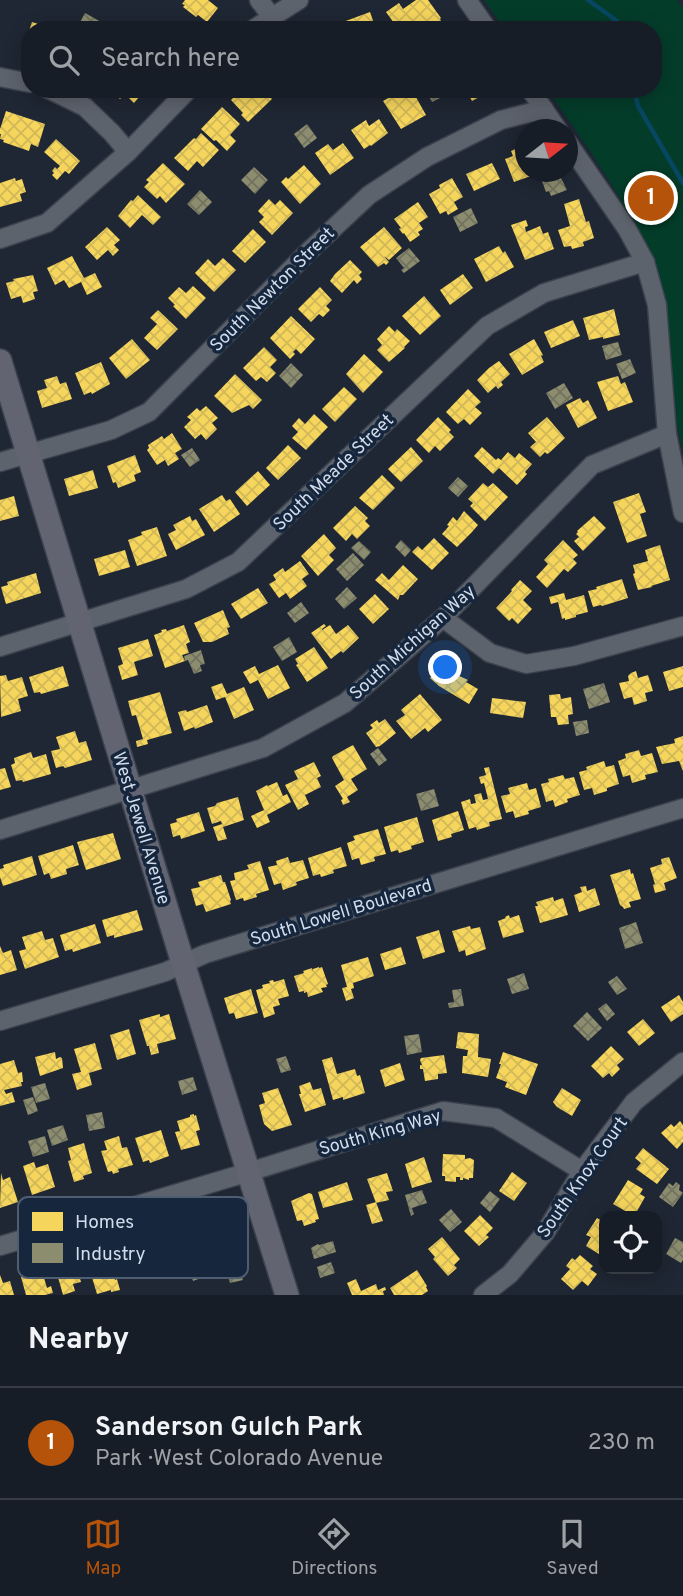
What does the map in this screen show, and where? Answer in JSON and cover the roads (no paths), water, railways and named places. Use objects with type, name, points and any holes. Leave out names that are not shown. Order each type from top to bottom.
[{"type":"main road","name":"West Jewell Avenue","points":[[0,361],[287,1295]]},
{"type":"street","points":[[259,0],[271,16]]},
{"type":"street","points":[[264,21],[299,0]]},
{"type":"street","points":[[467,0],[482,21]]},
{"type":"street","points":[[0,77],[21,81]]},
{"type":"street","points":[[66,98],[85,107],[128,152]]},
{"type":"street","points":[[0,239],[47,223],[128,152],[180,98]]},
{"type":"street","points":[[536,98],[551,119]]},
{"type":"street","name":"South Newton Street","points":[[0,462],[111,430],[149,412],[307,253],[369,195],[427,157],[476,132],[501,120],[544,109]]},
{"type":"street","points":[[578,158],[627,229],[645,262],[657,305],[667,434],[683,513]]},
{"type":"street","name":"South Meade Street","points":[[0,647],[186,589],[239,562],[487,326],[544,293],[645,262]]},
{"type":"street","name":"South Michigan Way","points":[[0,830],[263,748],[345,703],[443,618],[592,465],[667,434]]},
{"type":"street","points":[[443,618],[490,653],[526,664],[574,656],[683,626]]},
{"type":"street","name":"South Lowell Boulevard","points":[[0,1021],[166,972],[205,954],[683,808]]},
{"type":"street","name":"South Knox Court","points":[[483,1295],[510,1273],[545,1233],[582,1171],[634,1102],[683,1062]]},
{"type":"street","name":"South King Way","points":[[165,1197],[443,1111],[496,1118],[582,1171]]},
{"type":"street","name":"South King Way","points":[[0,1246],[18,1241]]},
{"type":"waterway","points":[[588,0],[617,21]]},
{"type":"waterway","points":[[636,98],[638,106],[683,183]]},
{"type":"place","name":"Sanderson Gulch Park","points":[[651,198]]}]
